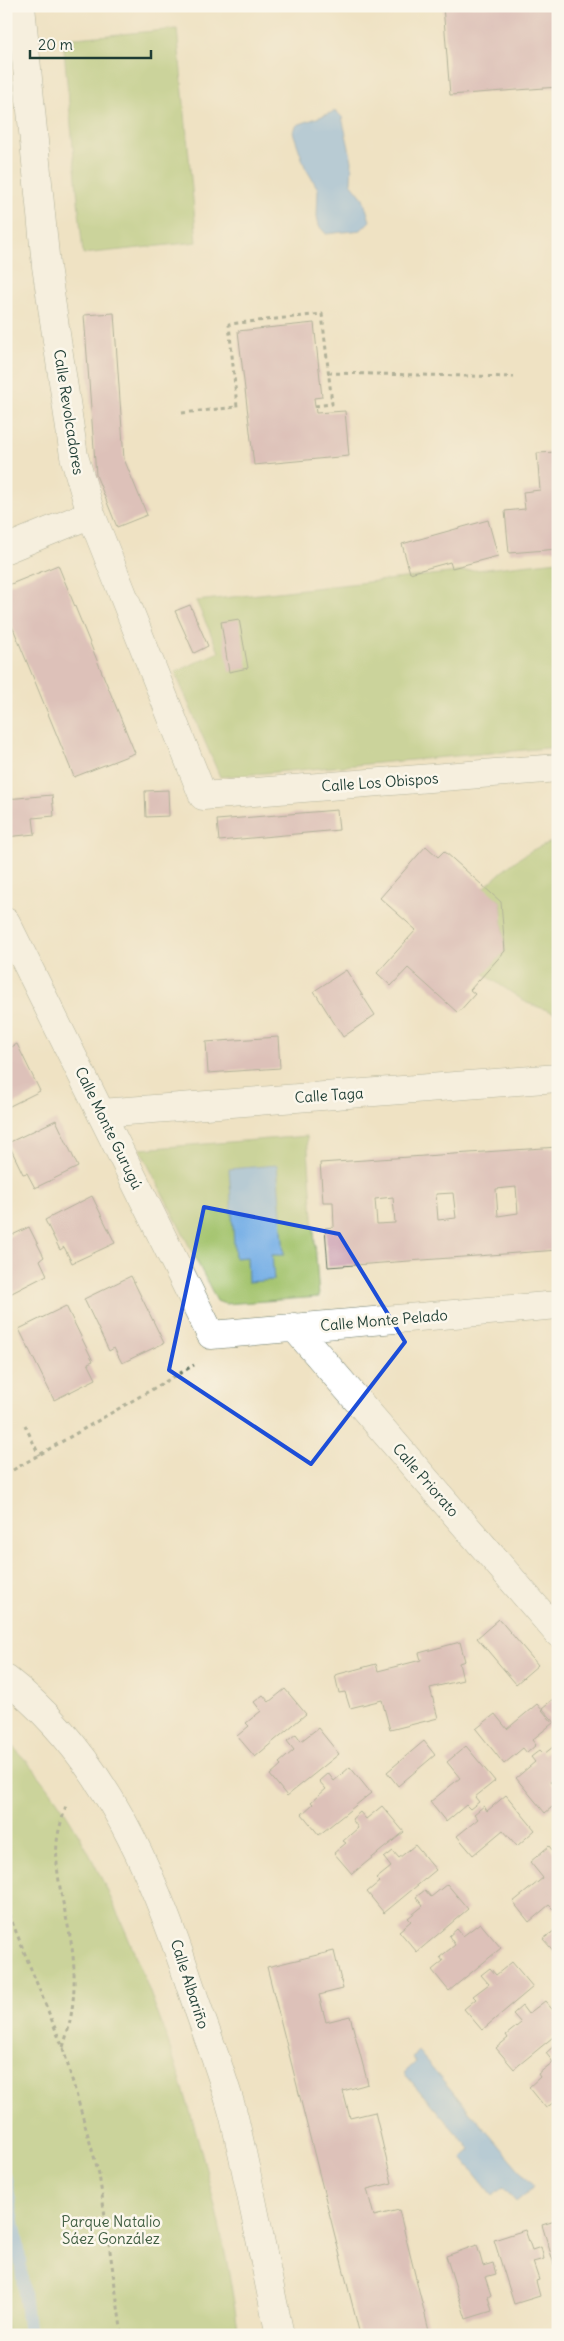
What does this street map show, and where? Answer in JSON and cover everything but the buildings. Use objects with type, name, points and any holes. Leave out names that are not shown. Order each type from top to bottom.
[{"type":"street","name":"Calle Revolcadores","points":[[21,6],[48,276],[74,456],[91,514],[203,796]]},
{"type":"street","points":[[6,549],[91,514]]},
{"type":"street","name":"Calle Los Obispos","points":[[203,796],[558,768]]},
{"type":"street","name":"Calle Monte Gurugú","points":[[6,922],[211,1335]]},
{"type":"street","name":"Calle Taga","points":[[101,1112],[558,1078]]},
{"type":"street","name":"Calle Monte Pelado","points":[[211,1335],[558,1305]]},
{"type":"street","name":"Calle Priorato","points":[[294,1327],[558,1633]]},
{"type":"street","name":"Calle Albariño","points":[[6,1679],[28,1696],[70,1741],[112,1801],[139,1850],[168,1918],[233,2115],[280,2335]]},
{"type":"path","points":[[182,413],[237,407],[229,324],[322,314],[332,404],[315,406]]},
{"type":"path","points":[[328,373],[514,377]]},
{"type":"path","points":[[6,1474],[195,1364],[205,1352],[211,1335]]},
{"type":"path","points":[[25,1425],[39,1455]]},
{"type":"path","points":[[63,2048],[71,2023],[74,1997],[73,1956],[59,1888],[57,1842],[66,1805]]},
{"type":"path","points":[[6,1907],[63,2048],[99,2174],[122,2335]]},
{"type":"highlighted area","points":[[204,1207],[339,1234],[405,1342],[311,1464],[169,1370]]},
{"type":"green space","points":[[177,29],[197,242],[83,254],[63,39]]},
{"type":"green space","points":[[558,561],[558,747],[220,777],[175,672],[219,652],[196,601]]},
{"type":"green space","points":[[558,840],[558,1014],[527,1003],[484,974],[505,951],[501,902],[484,888],[527,853]]},
{"type":"green space","points":[[307,1136],[319,1297],[225,1304],[217,1301],[140,1149]]},
{"type":"green space","name":"Parque Natalio Sáez González","points":[[6,1740],[27,1761],[46,1785],[78,1834],[106,1887],[149,1989],[197,2135],[221,2235],[239,2335],[6,2335]]},
{"type":"water","points":[[336,111],[342,117],[352,161],[351,183],[363,198],[370,221],[361,230],[326,234],[319,226],[317,216],[318,189],[305,167],[293,132],[297,125]]},
{"type":"water","points":[[277,1165],[284,1255],[272,1255],[274,1280],[248,1282],[247,1257],[235,1258],[229,1169]]},
{"type":"water","points":[[418,2051],[534,2187],[516,2202],[503,2187],[493,2196],[462,2158],[471,2150],[404,2073],[416,2062],[412,2057]]},
{"type":"waterway","points":[[6,2178],[18,2243],[29,2335]]}]
